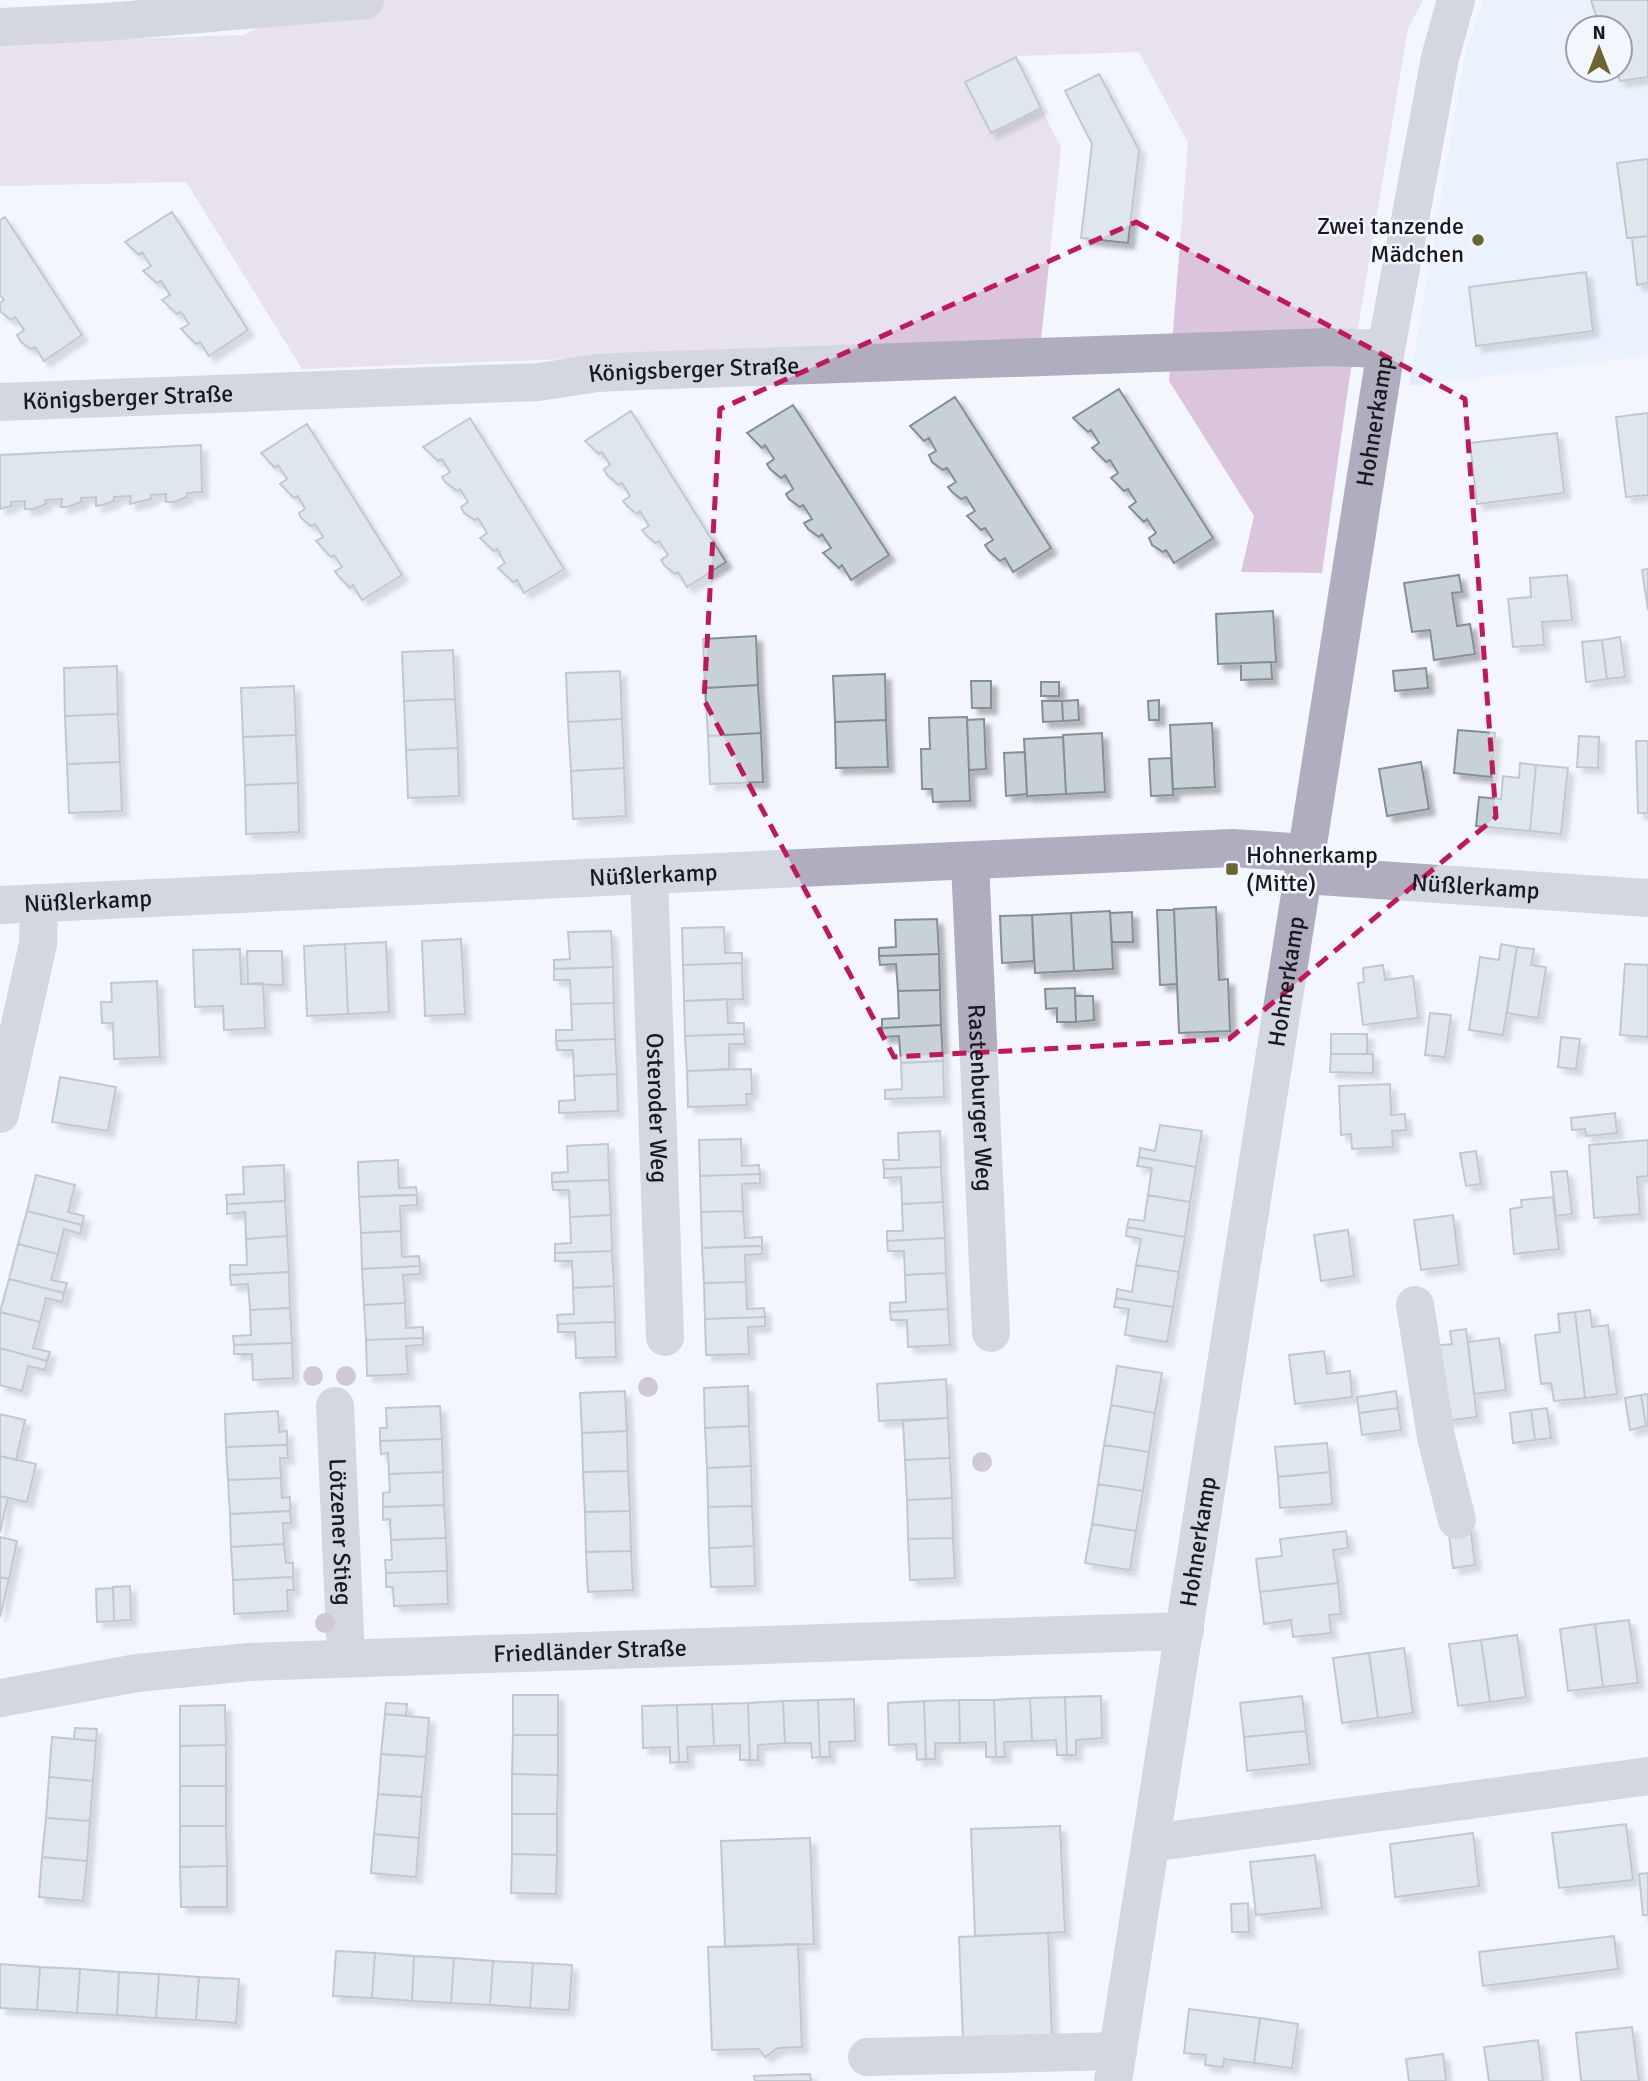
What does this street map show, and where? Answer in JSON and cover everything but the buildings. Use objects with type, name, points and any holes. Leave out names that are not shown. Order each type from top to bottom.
[{"type":"street","points":[[0,27],[110,11],[365,0]]},
{"type":"street","name":"Hohnerkamp","points":[[1116,2066],[1387,349],[1440,58],[1456,0]]},
{"type":"street","name":"Königsberger Straße","points":[[0,402],[538,382],[598,373],[654,370],[1328,347],[1387,349]]},
{"type":"street","name":"Nüßlerkamp","points":[[0,905],[1232,848],[1305,864],[1648,898]]},
{"type":"street","name":"Rastenburger Weg","points":[[970,862],[990,1333]]},
{"type":"street","name":"Osteroder Weg","points":[[649,877],[665,1337]]},
{"type":"street","points":[[0,1114],[38,944],[39,903]]},
{"type":"street","points":[[1415,1305],[1436,1437],[1457,1520]]},
{"type":"street","name":"Lötzener Stieg","points":[[335,1406],[346,1657]]},
{"type":"street","name":"Friedländer Straße","points":[[0,1698],[137,1673],[249,1662],[1185,1631]]},
{"type":"street","points":[[1151,1843],[1648,1776]]},
{"type":"street","points":[[867,2057],[1116,2066]]},
{"type":"highlighted area","points":[[1136,222],[1465,399],[1496,817],[1229,1039],[894,1057],[704,700],[720,409]]},
{"type":"shaded area","points":[[315,0],[1423,0],[1408,29],[1350,375],[1322,573],[1241,572],[1254,516],[1169,381],[1188,143],[1139,52],[1016,56],[965,82],[990,133],[1041,108],[1061,147],[1041,341],[302,369],[186,182],[0,186],[0,43],[244,35]]},
{"type":"shaded area","points":[[1484,0],[1648,0],[1648,356],[1409,386],[1465,52]]},
{"type":"place","name":"Zwei tanzende Mädchen","points":[[1478,240]]},
{"type":"place","name":"Hohnerkamp (Mitte)","points":[[1232,869]]}]
